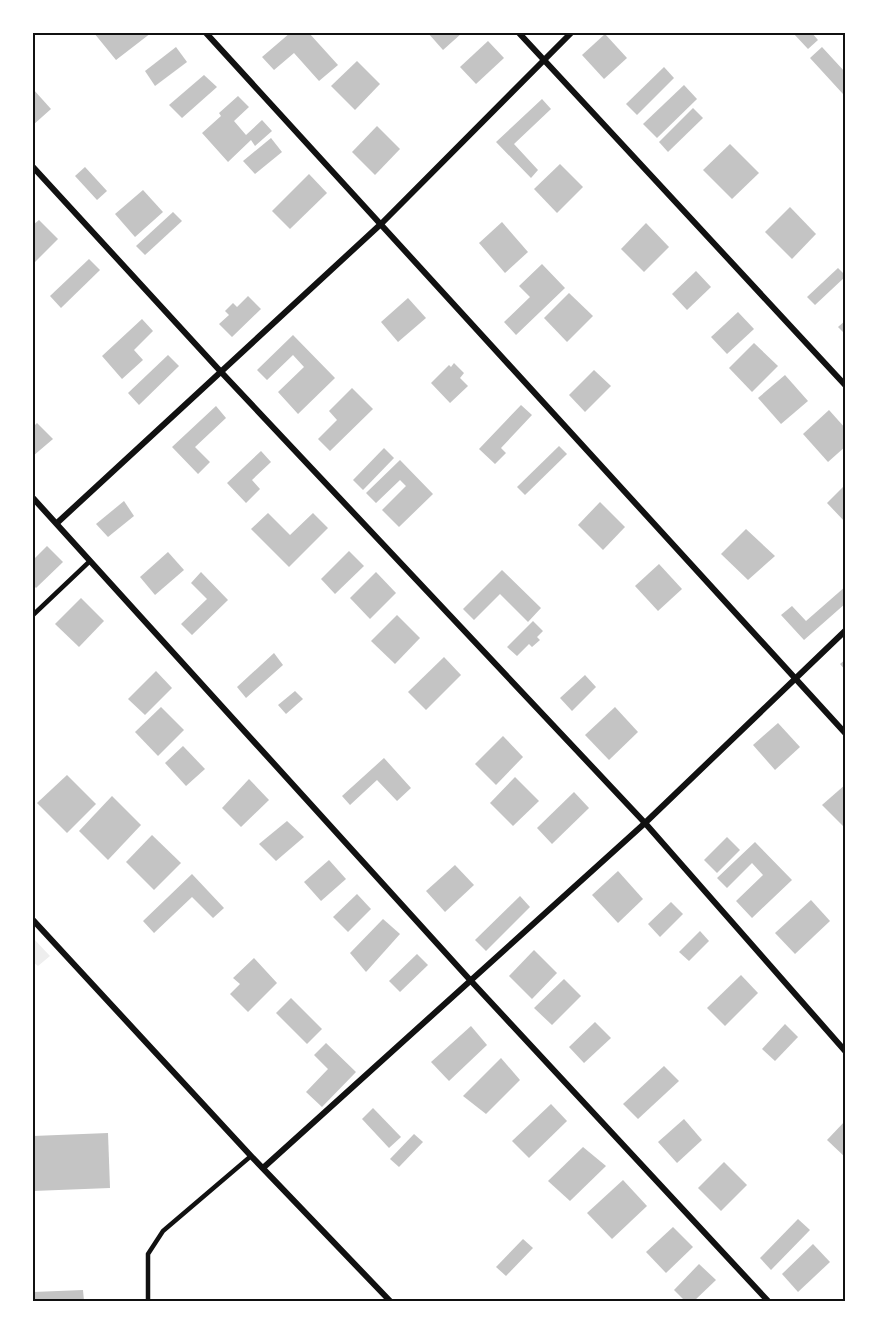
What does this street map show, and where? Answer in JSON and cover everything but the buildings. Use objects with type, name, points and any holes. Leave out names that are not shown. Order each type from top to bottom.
[{"type":"street","points":[[206,33],[846,734]]},
{"type":"street","points":[[519,33],[846,386]]},
{"type":"street","points":[[57,524],[381,223],[571,33]]},
{"type":"street","points":[[33,167],[222,373],[645,823],[846,1052]]},
{"type":"street","points":[[33,498],[471,981],[768,1301]]},
{"type":"street","points":[[263,1168],[645,823],[846,630]]},
{"type":"street","points":[[33,920],[251,1156],[390,1301]]},
{"type":"lane","points":[[33,615],[90,561]]},
{"type":"lane","points":[[148,1301],[148,1254],[163,1231],[251,1156]]},
{"type":"shaded area","points":[[33,938],[50,956],[38,966],[33,962]]}]
